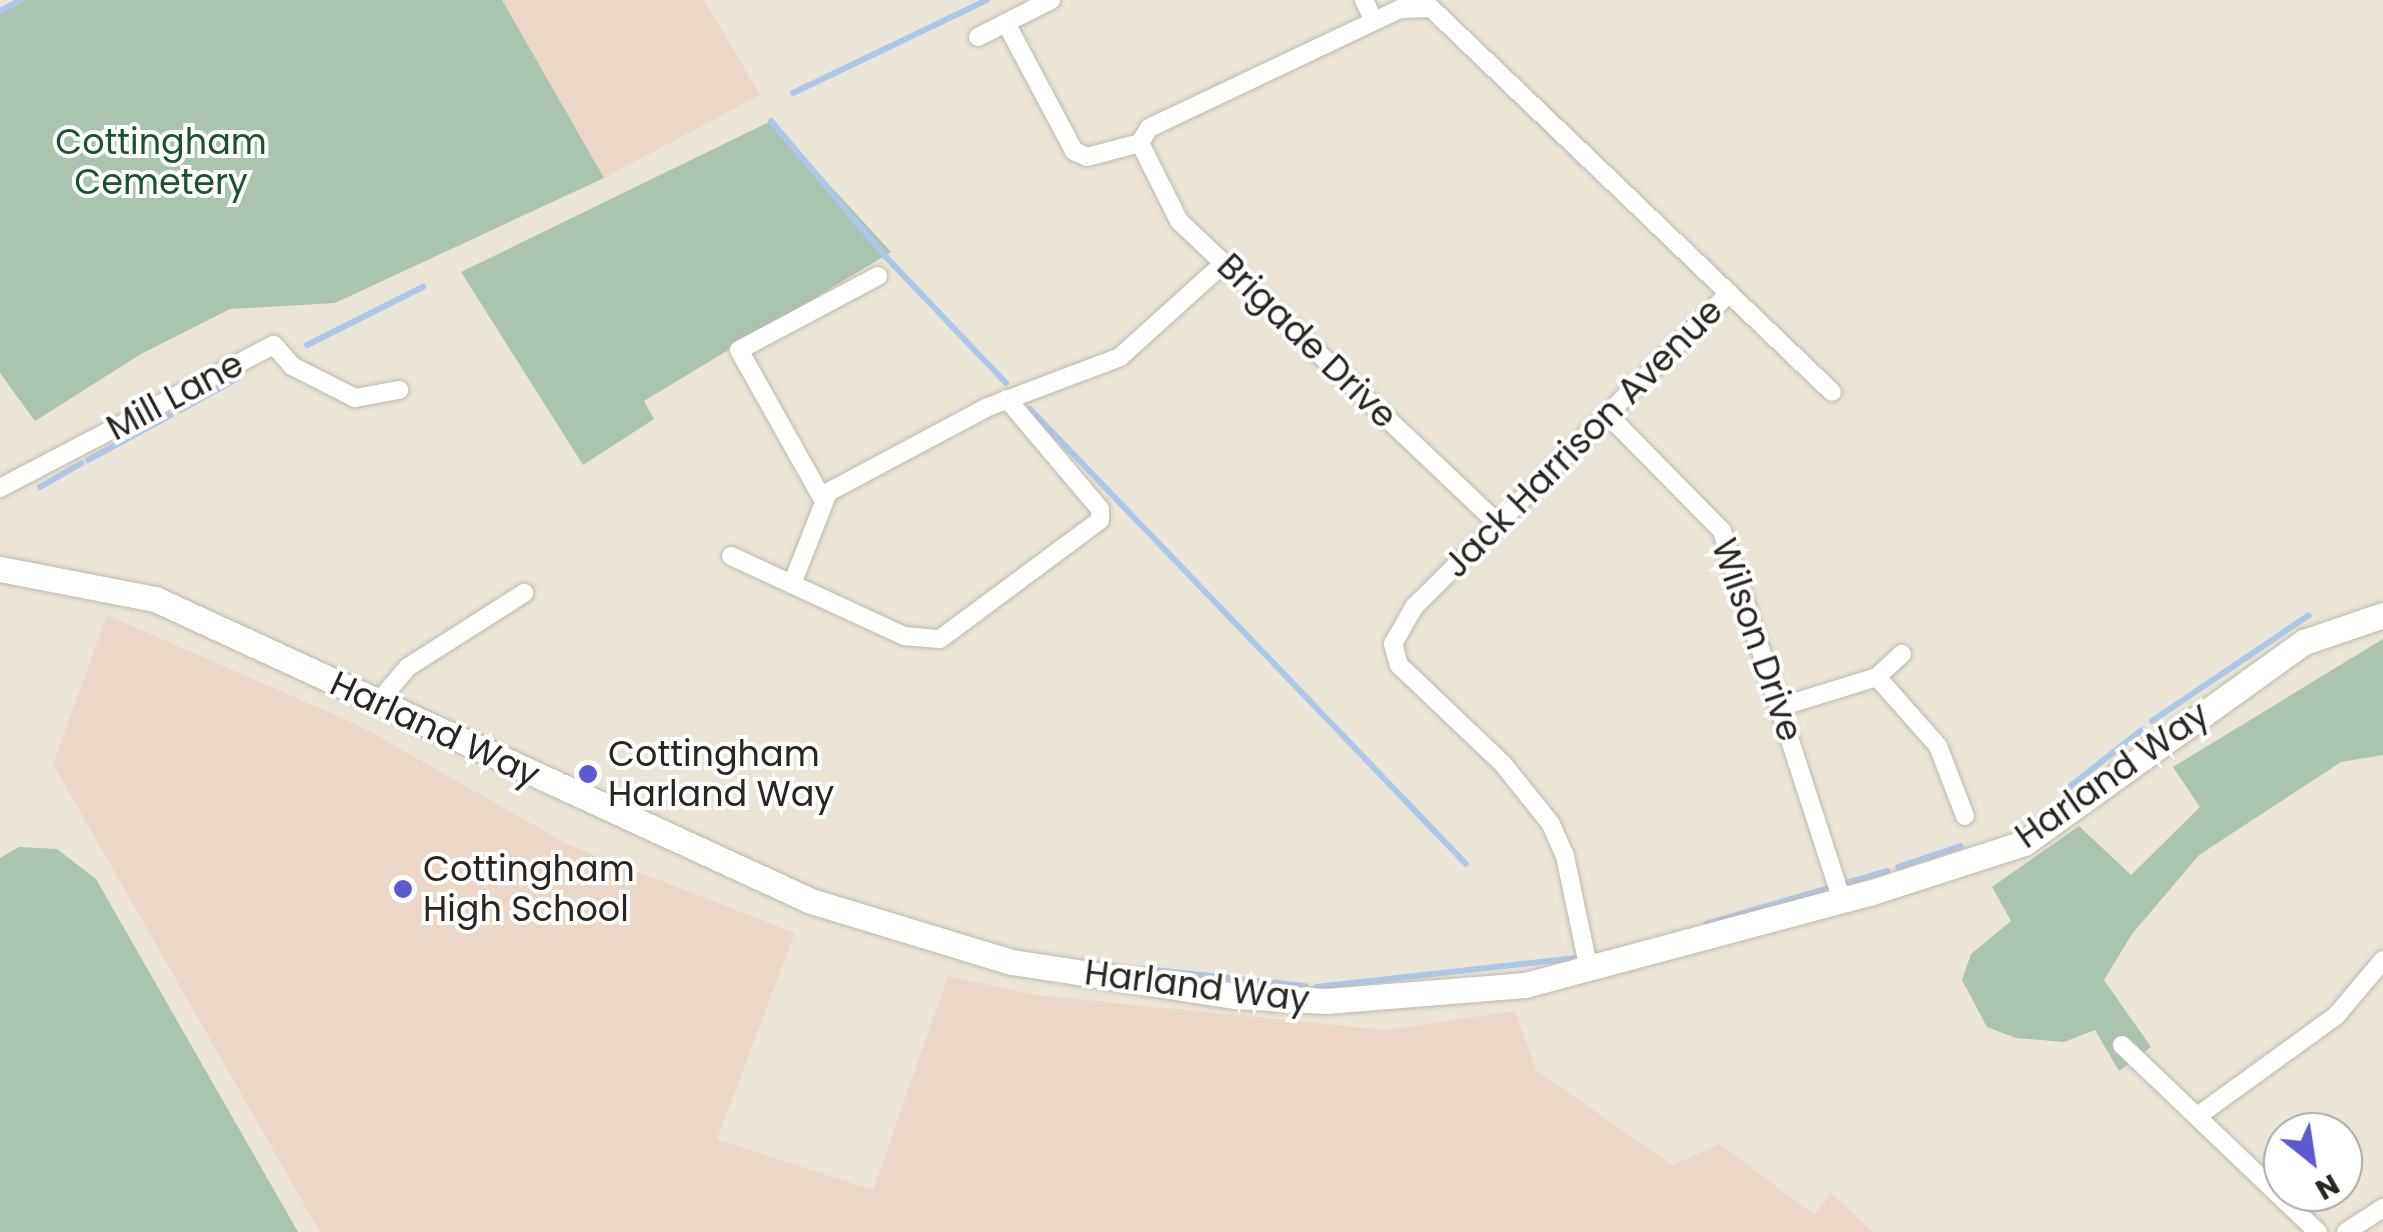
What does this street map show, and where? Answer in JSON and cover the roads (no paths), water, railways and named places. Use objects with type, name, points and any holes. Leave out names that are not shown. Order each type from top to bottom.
[{"type":"main road","name":"Harland Way","points":[[0,568],[155,599],[811,901],[1012,962],[1235,996],[1326,1002],[1525,986],[1842,901],[2024,842],[2304,642],[2383,614]]},
{"type":"street","points":[[978,37],[1051,0]]},
{"type":"street","points":[[1006,23],[1074,151],[1087,158],[1140,143],[1148,128],[1374,21],[1364,0]]},
{"type":"street","name":"Jack Harrison Avenue","points":[[1374,21],[1400,9],[1431,8],[1729,293],[1610,417],[1497,523],[1402,620],[1392,658],[1503,764],[1551,824],[1566,856],[1589,970]]},
{"type":"street","name":"Brigade Drive","points":[[1140,143],[1179,220],[1497,523]]},
{"type":"street","points":[[878,276],[739,350],[816,494],[827,496],[1007,399],[1120,357],[1224,262]]},
{"type":"street","points":[[1729,293],[1832,392]]},
{"type":"street","name":"Mill Lane","points":[[0,488],[274,345],[292,366],[355,398],[400,390]]},
{"type":"street","points":[[731,556],[904,636],[940,639],[1095,527],[1100,509],[1007,399]]},
{"type":"street","name":"Wilson Drive","points":[[1610,417],[1722,532],[1842,901]]},
{"type":"street","points":[[792,584],[827,496]]},
{"type":"street","points":[[378,702],[408,667],[524,593]]},
{"type":"street","points":[[1780,707],[1877,678],[1902,654]]},
{"type":"street","points":[[1877,678],[1938,746],[1964,816]]},
{"type":"street","points":[[2199,1115],[2336,1016],[2383,960]]},
{"type":"street","points":[[2122,1045],[2318,1232]]},
{"type":"street","points":[[2346,1232],[2383,1208]]},
{"type":"waterway","points":[[0,11],[21,0]]},
{"type":"waterway","points":[[793,93],[987,0]]},
{"type":"waterway","points":[[771,121],[886,257],[1006,383]]},
{"type":"waterway","points":[[307,345],[423,287]]},
{"type":"waterway","points":[[180,410],[238,378]]},
{"type":"waterway","points":[[1030,409],[1466,864]]},
{"type":"waterway","points":[[88,460],[171,415]]},
{"type":"waterway","points":[[40,487],[82,463]]},
{"type":"waterway","points":[[2152,721],[2309,615]]},
{"type":"waterway","points":[[2068,788],[2143,729]]},
{"type":"waterway","points":[[1898,867],[1961,846]]},
{"type":"waterway","points":[[1706,924],[1887,871]]},
{"type":"waterway","points":[[1317,987],[1583,957]]},
{"type":"waterway","points":[[1145,969],[1305,986]]},
{"type":"place","name":"Cottingham Harland Way","points":[[588,774]]},
{"type":"place","name":"Cottingham High School","points":[[403,889]]},
{"type":"park label","name":"Cottingham Cemetery","points":[[161,162]]}]
